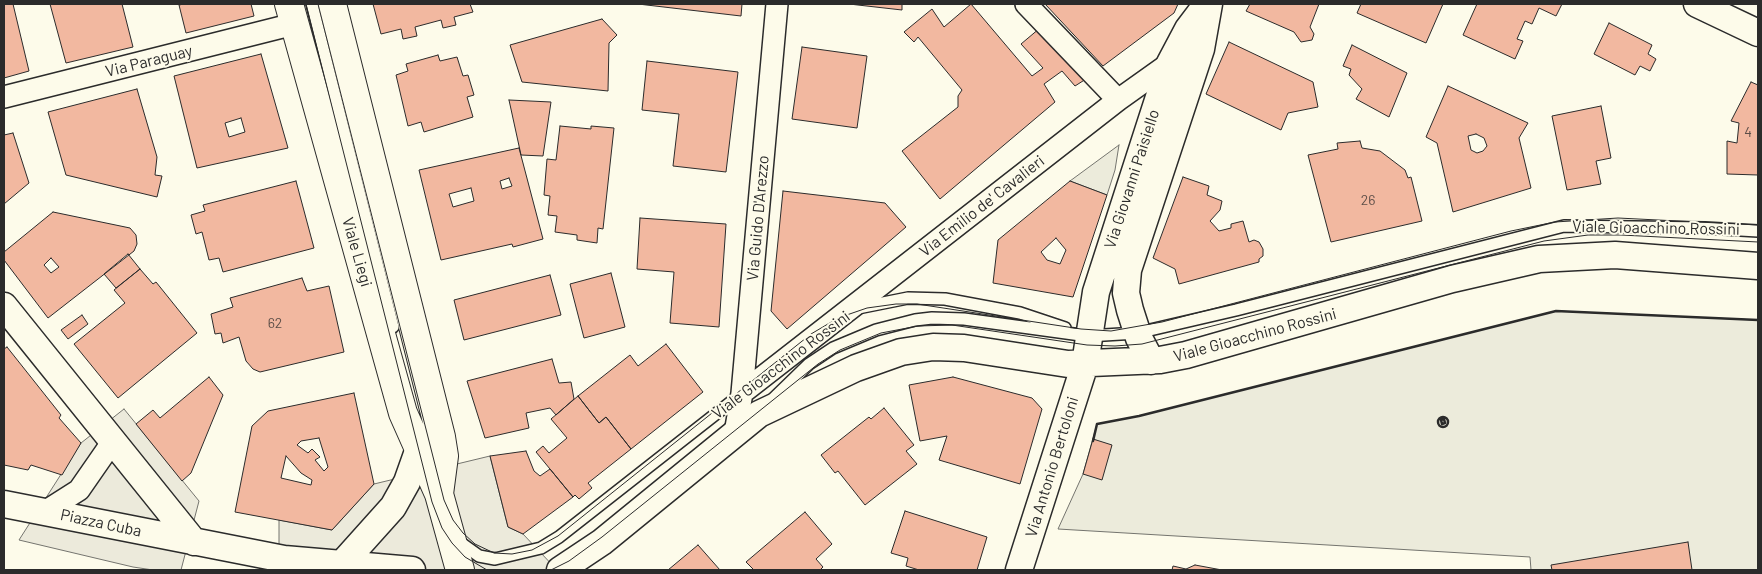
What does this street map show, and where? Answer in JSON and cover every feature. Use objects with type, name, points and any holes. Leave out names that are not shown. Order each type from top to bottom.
[{"type":"main road","points":[[332,4],[441,437],[444,456],[439,494],[460,570]]},
{"type":"main road","name":"Viale Liegi","points":[[292,14],[402,413],[439,494]]},
{"type":"street","name":"Via Guido D'Arezzo","points":[[735,433],[742,394],[777,4]]},
{"type":"street","points":[[1026,4],[1118,100]]},
{"type":"street","name":"Via Giovanni Paisiello","points":[[1085,364],[1096,292],[1170,63],[1188,29],[1208,4]]},
{"type":"street","name":"Via Giovanni Paisiello","points":[[1151,361],[1137,333],[1127,298],[1128,270],[1196,65],[1206,30],[1208,4]]},
{"type":"street","points":[[1697,4],[1758,33]]},
{"type":"street","name":"Via Paraguay","points":[[4,97],[292,14]]},
{"type":"street","name":"Via Emilio de' Cavalieri","points":[[846,312],[1118,100],[1170,63]]},
{"type":"street","name":"Viale Gioacchino Rossini","points":[[560,570],[602,542],[759,414],[856,368],[890,356],[919,349],[978,349],[1050,362],[1085,364],[1151,361],[1186,355],[1452,279],[1539,259],[1615,255],[1758,266]]},
{"type":"street","points":[[4,306],[194,542]]},
{"type":"street","name":"Viale Gioacchino Rossini","points":[[742,394],[846,312]]},
{"type":"street","name":"Via Antonio Bertoloni","points":[[1019,570],[1085,364]]},
{"type":"street","name":"Piazza Cuba","points":[[46,511],[78,490],[113,441]]},
{"type":"street","points":[[341,564],[393,507],[407,482],[418,451]]},
{"type":"street","points":[[4,504],[46,511]]},
{"type":"street","name":"Piazza Cuba","points":[[46,511],[306,565],[341,564],[412,570]]},
{"type":"lane","name":"Viale Liegi","points":[[312,4],[397,342]]},
{"type":"lane","name":"Viale Gioacchino Rossini","points":[[759,414],[796,376],[824,353],[842,342],[889,326],[914,320],[946,318],[1088,336],[1137,333],[1236,310],[1564,226],[1705,228],[1758,231]]},
{"type":"lane","name":"Viale Gioacchino Rossini","points":[[846,312],[908,298],[945,299],[1020,314],[1088,336]]},
{"type":"lane","points":[[406,379],[439,494]]},
{"type":"lane","name":"Viale Gioacchino Rossini","points":[[448,531],[471,552],[488,558],[496,559],[541,548],[559,537],[742,394]]},
{"type":"shaded area","points":[[1119,145],[1115,170],[1107,195],[1070,181]]},
{"type":"shaded area","points":[[1556,311],[1758,320],[1758,570],[1531,570],[1530,557],[1058,529],[1083,474],[1097,424],[1139,416]]},
{"type":"shaded area","points":[[124,409],[199,501],[181,570],[153,570],[133,567],[19,540],[81,443]]},
{"type":"shaded area","points":[[490,456],[508,527],[523,534],[557,570],[279,570],[279,520],[332,530],[374,484]]},
{"type":"building","points":[[4,4],[13,4],[29,71],[4,78]]},
{"type":"building","points":[[50,4],[122,4],[133,47],[66,63]]},
{"type":"building","points":[[251,4],[254,16],[186,33],[179,5]]},
{"type":"building","points":[[373,4],[470,4],[473,12],[454,17],[456,25],[443,28],[441,20],[415,27],[417,36],[403,39],[401,29],[381,34]]},
{"type":"building","points":[[638,4],[742,4],[741,16]]},
{"type":"building","points":[[849,4],[902,4],[902,10]]},
{"type":"building","points":[[971,4],[1032,76],[1043,68],[1021,44],[1040,28],[1086,79],[1075,86],[1062,71],[1044,84],[1055,102],[940,199],[902,151],[958,107],[958,96],[962,90],[918,37],[914,42],[904,32],[932,9],[944,27]]},
{"type":"building","points":[[1045,4],[1178,4],[1174,13],[1103,66]]},
{"type":"building","points":[[1250,4],[1319,4],[1310,27],[1314,34],[1312,40],[1301,42],[1294,32],[1246,11]]},
{"type":"building","points":[[1361,4],[1443,4],[1426,43],[1357,13]]},
{"type":"building","points":[[1477,4],[1562,4],[1556,16],[1539,8],[1532,24],[1525,21],[1517,39],[1523,41],[1515,59],[1463,35]]},
{"type":"building","points":[[602,19],[617,35],[609,43],[608,91],[522,82],[510,45]]},
{"type":"building","points":[[1609,23],[1652,45],[1648,54],[1656,59],[1650,71],[1640,66],[1635,75],[1594,54]]},
{"type":"building","points":[[1229,42],[1313,82],[1318,107],[1288,113],[1281,130],[1206,94]]},
{"type":"building","points":[[1352,45],[1407,73],[1389,117],[1356,99],[1362,89],[1349,75],[1351,69],[1343,66]]},
{"type":"building","points":[[802,47],[867,56],[857,128],[792,119]]},
{"type":"building","points":[[261,54],[288,148],[197,168],[174,76]],"holes":[[[241,118],[245,132],[229,137],[225,123]]]},
{"type":"building","points":[[438,55],[440,61],[457,57],[463,76],[468,75],[474,95],[467,97],[473,117],[424,132],[421,122],[408,126],[396,75],[408,71],[406,64]]},
{"type":"building","points":[[647,61],[738,72],[726,172],[673,166],[679,114],[642,110]]},
{"type":"building","points":[[1751,82],[1758,85],[1758,175],[1727,174],[1727,141],[1737,143],[1739,123],[1731,121]]},
{"type":"building","points":[[1448,86],[1528,123],[1519,138],[1531,188],[1453,212],[1437,143],[1426,137]],"holes":[[[1476,134],[1484,138],[1487,146],[1483,151],[1477,153],[1471,150],[1468,136]]]},
{"type":"building","points":[[137,89],[157,157],[155,175],[162,176],[157,197],[66,175],[48,112]]},
{"type":"building","points":[[509,100],[551,102],[543,156],[521,155]]},
{"type":"building","points":[[1601,106],[1611,158],[1596,161],[1601,184],[1567,190],[1552,116]]},
{"type":"building","points":[[560,126],[591,129],[591,126],[614,128],[603,229],[598,228],[597,243],[577,240],[577,235],[555,232],[557,216],[548,215],[550,196],[544,195],[547,159],[556,160]]},
{"type":"building","points":[[13,133],[29,183],[4,204],[4,135]]},
{"type":"building","points":[[1360,141],[1362,148],[1380,151],[1405,170],[1408,178],[1411,177],[1422,221],[1331,242],[1308,155],[1338,149],[1337,143]]},
{"type":"building","points":[[519,148],[543,239],[513,247],[512,244],[441,260],[419,170]],"holes":[[[509,178],[512,186],[502,189],[500,181]],[[471,188],[474,201],[453,207],[449,194]]]},
{"type":"building","points":[[1183,177],[1209,186],[1207,195],[1222,201],[1220,210],[1210,221],[1219,231],[1231,228],[1231,224],[1243,221],[1249,242],[1254,240],[1259,242],[1263,249],[1263,256],[1259,259],[1259,262],[1179,284],[1175,269],[1153,258]]},
{"type":"building","points":[[296,181],[314,248],[223,272],[219,258],[209,260],[202,232],[196,234],[191,215],[205,211],[203,205]]},
{"type":"building","points":[[1070,181],[1107,195],[1073,297],[993,283],[998,240]],"holes":[[[1056,238],[1066,250],[1060,264],[1047,260],[1041,252]]]},
{"type":"building","points":[[783,191],[885,203],[906,227],[787,329],[771,311]]},
{"type":"building","points":[[53,212],[130,228],[136,235],[137,244],[134,251],[48,318],[4,260],[4,252]],"holes":[[[51,258],[59,267],[51,273],[44,265]]]},
{"type":"building","points":[[640,218],[726,224],[719,327],[670,323],[674,272],[637,269]]},
{"type":"building","points":[[128,254],[140,269],[116,288],[104,274]]},
{"type":"building","points":[[140,269],[153,284],[156,282],[197,333],[118,398],[74,344],[125,303],[114,290]]},
{"type":"building","points":[[611,273],[625,327],[584,338],[570,284]]},
{"type":"building","points":[[550,275],[561,315],[464,340],[454,300]]},
{"type":"building","points":[[302,278],[307,291],[329,286],[344,352],[260,372],[253,369],[246,361],[239,337],[223,343],[221,333],[215,334],[211,314],[233,307],[230,298]]},
{"type":"building","points":[[82,315],[88,324],[68,339],[61,330]]},
{"type":"building","points":[[666,344],[703,392],[631,449],[606,417],[599,423],[578,396],[630,355],[638,366]]},
{"type":"building","points":[[7,347],[61,415],[59,418],[81,443],[62,475],[31,465],[28,470],[4,465],[4,349]]},
{"type":"building","points":[[552,359],[559,383],[571,382],[574,399],[556,415],[550,408],[526,413],[529,428],[485,438],[467,381]]},
{"type":"building","points":[[209,377],[223,395],[191,473],[182,481],[136,424],[153,410],[160,418]]},
{"type":"building","points":[[953,377],[1032,398],[1042,409],[1020,484],[939,460],[947,436],[920,441],[909,385]]},
{"type":"building","points":[[354,393],[374,484],[332,530],[235,512],[252,426],[268,411]],"holes":[[[319,438],[328,467],[324,471],[315,460],[320,457],[312,449],[308,453],[297,445],[301,441]],[[286,456],[301,473],[312,480],[311,485],[281,478]]]},
{"type":"building","points":[[578,396],[599,423],[606,417],[631,449],[588,483],[592,488],[579,499],[575,495],[573,497],[536,452],[543,446],[549,453],[567,438],[551,419]]},
{"type":"building","points":[[884,408],[914,445],[906,451],[917,464],[865,505],[838,471],[835,473],[821,455],[869,417],[871,419]]},
{"type":"building","points":[[1093,439],[1112,445],[1102,480],[1083,474]]},
{"type":"building","points":[[526,451],[534,471],[540,476],[550,469],[573,497],[523,534],[508,527],[490,456]]},
{"type":"building","points":[[905,511],[987,537],[977,570],[919,570],[906,566],[908,558],[891,553]]},
{"type":"building","points":[[805,512],[832,544],[816,559],[823,567],[820,570],[754,570],[746,562]]},
{"type":"building","points":[[1688,542],[1692,570],[1552,570],[1551,565]]},
{"type":"building","points":[[698,545],[720,570],[668,570]]},
{"type":"building","points":[[1195,565],[1222,570],[1172,570],[1173,566],[1186,569]]},
{"type":"tram line","points":[[306,4],[432,502],[442,528],[452,543],[465,557],[487,570]]},
{"type":"tram line","points":[[318,4],[444,500],[453,520],[463,533],[475,544],[494,553],[512,554],[532,550],[558,536],[811,334],[838,318],[867,308],[896,304],[917,304],[1081,329],[1111,331],[1162,322],[1511,231],[1555,222],[1618,218],[1758,225]]},
{"type":"tram line","points":[[551,570],[569,561],[602,537],[818,364],[840,350],[881,333],[918,326],[952,325],[1087,345],[1115,346],[1142,344],[1544,241],[1588,235],[1621,235],[1758,242]]},
{"type":"wall","points":[[1093,441],[1097,424],[1139,416],[1556,311],[1758,320]]},
{"type":"wall","points":[[1441,417],[1445,417],[1448,422],[1447,426],[1441,427],[1438,424],[1438,420],[1441,417]]},
{"type":"wall","points":[[1444,419],[1445,423],[1442,424],[1441,420],[1444,419]]}]
